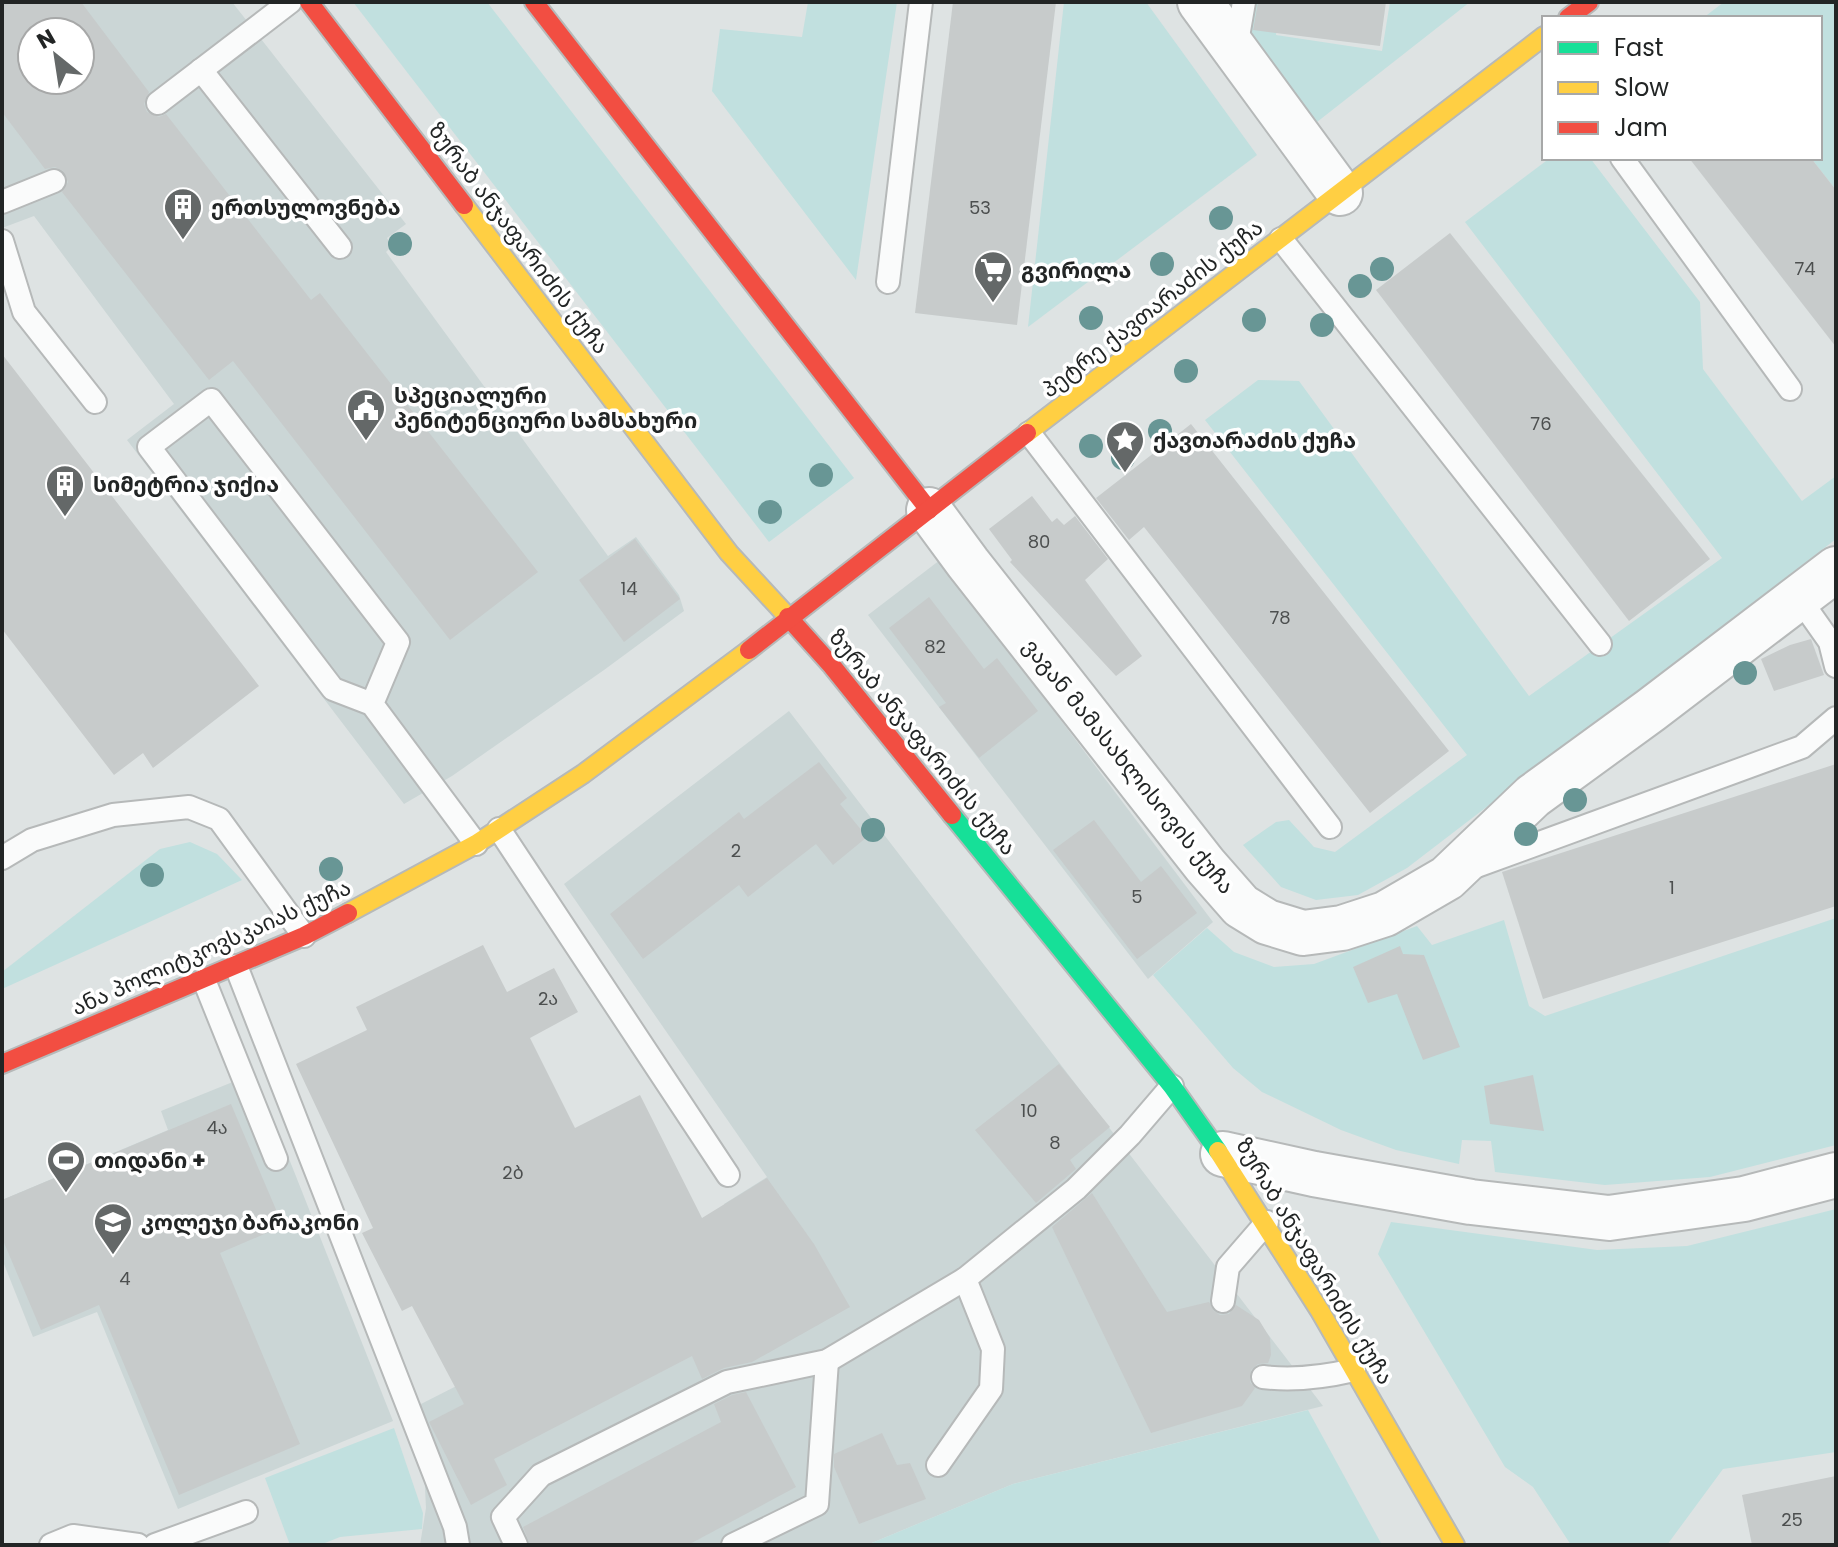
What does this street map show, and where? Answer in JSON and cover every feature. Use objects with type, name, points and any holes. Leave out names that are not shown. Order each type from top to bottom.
[{"type":"main road","name":"ზურაბ ანჯაფარიძის ქუჩა","points":[[309,2],[729,553],[832,666],[1172,1086],[1223,1154],[1267,1222],[1455,1545]]},
{"type":"main road","points":[[534,2],[929,510]]},
{"type":"main road","points":[[1571,16],[1589,2]]},
{"type":"main road","name":"პეტრე ქავთარაძის ქუჩა","points":[[790,619],[1340,193],[1542,43]]},
{"type":"main road","name":"ანა პოლიტკოვსკაიას ქუჩა","points":[[2,1064],[304,936],[476,844],[595,765],[790,619]]},
{"type":"street","points":[[1200,2],[1340,193]]},
{"type":"street","name":"ვაგან მამასახლისოვის ქუჩა","points":[[929,510],[1076,702],[1241,906],[1267,922],[1303,933],[1342,928],[1385,914],[1447,878],[1533,796],[1836,569]]},
{"type":"street","points":[[1223,1154],[1471,1202],[1609,1218],[1744,1199],[1836,1175]]},
{"type":"lane","points":[[158,103],[290,2]]},
{"type":"lane","points":[[888,282],[921,2]]},
{"type":"lane","points":[[1236,49],[1244,2]]},
{"type":"lane","points":[[201,70],[340,247]]},
{"type":"lane","points":[[1623,160],[1790,389]]},
{"type":"lane","points":[[2,202],[54,181]]},
{"type":"lane","points":[[1281,239],[1600,644]]},
{"type":"lane","points":[[2,241],[24,312],[95,402]]},
{"type":"lane","points":[[372,704],[398,642],[211,400],[149,447],[333,689],[372,704],[476,844]]},
{"type":"lane","points":[[1029,433],[1330,827]]},
{"type":"lane","points":[[1799,598],[1830,642],[1836,666]]},
{"type":"lane","points":[[1447,878],[1802,747],[1836,718]]},
{"type":"lane","points":[[2,858],[32,840],[113,815],[189,807],[219,819],[304,936]]},
{"type":"lane","points":[[499,829],[728,1175]]},
{"type":"lane","points":[[236,966],[455,1527],[458,1545]]},
{"type":"lane","points":[[204,980],[276,1159]]},
{"type":"lane","points":[[516,1545],[503,1517],[541,1475],[727,1382],[827,1361],[965,1279],[1076,1189],[1130,1135],[1172,1086]]},
{"type":"lane","points":[[1223,1301],[1228,1267],[1267,1222]]},
{"type":"lane","points":[[938,1465],[991,1389],[993,1349],[965,1279]]},
{"type":"lane","points":[[733,1545],[817,1504],[827,1361]]},
{"type":"lane","points":[[1263,1377],[1324,1377],[1354,1370]]},
{"type":"lane","points":[[155,1545],[246,1512]]},
{"type":"lane","points":[[51,1545],[73,1536],[138,1545]]},
{"type":"shaded area","points":[[2,2],[232,2],[406,224],[387,238],[392,246],[386,252],[608,556],[636,537],[679,595],[684,611],[452,776],[404,804],[127,440],[174,404],[34,216],[2,228]]},
{"type":"shaded area","points":[[353,2],[487,2],[854,478],[769,542]]},
{"type":"shaded area","points":[[808,2],[897,2],[856,280],[712,91],[720,29],[802,37]]},
{"type":"shaded area","points":[[1064,2],[1146,2],[1257,155],[1028,327]]},
{"type":"shaded area","points":[[1249,2],[1280,2],[1276,35],[1382,51],[1390,2],[1470,2],[1317,122],[1249,37]]},
{"type":"shaded area","points":[[1724,2],[1836,2],[1836,190],[1813,160],[1822,160],[1822,16],[1706,16]]},
{"type":"shaded area","points":[[1547,160],[1592,160],[1700,302],[1703,369],[1802,501],[1836,476],[1836,539],[1407,868],[1358,895],[1316,900],[1281,887],[1243,845],[1276,822],[1289,820],[1314,847],[1335,852],[1467,755],[1205,420],[1258,380],[1299,381],[1529,696],[1722,558],[1465,222]]},
{"type":"shaded area","points":[[940,560],[1213,922],[1148,979],[868,615]]},
{"type":"shaded area","points":[[789,711],[1323,1406],[1013,1484],[867,1545],[420,1545],[426,1508],[421,1404],[747,1238],[724,1204],[767,1177],[564,884]]},
{"type":"shaded area","points":[[190,842],[217,854],[242,880],[2,989],[2,972],[160,849]]},
{"type":"shaded area","points":[[1836,918],[1836,1145],[1710,1177],[1605,1185],[1495,1172],[1491,1141],[1462,1140],[1459,1164],[1396,1150],[1341,1130],[1262,1092],[1233,1068],[1153,975],[1207,928],[1234,952],[1274,967],[1314,964],[1417,926],[1432,945],[1504,920],[1529,1006],[1545,1016]]},
{"type":"shaded area","points":[[255,1073],[393,1421],[178,1509],[97,1312],[33,1337],[2,1259],[2,1200],[168,1130],[161,1111]]},
{"type":"shaded area","points":[[1836,1209],[1836,1452],[1723,1469],[1667,1545],[1571,1545],[1533,1487],[1505,1467],[1378,1254],[1391,1222],[1597,1250],[1687,1246]]},
{"type":"shaded area","points":[[1308,1410],[1382,1545],[867,1545],[1013,1484]]},
{"type":"shaded area","points":[[394,1428],[423,1513],[422,1529],[340,1537],[320,1545],[290,1545],[265,1478]]},
{"type":"building","points":[[2,2],[81,2],[92,16],[16,16],[16,96],[96,96],[96,22],[149,92],[144,104],[147,112],[159,117],[166,114],[311,300],[320,293],[538,572],[450,640],[233,361],[209,380],[62,192],[68,182],[63,171],[55,167],[45,169],[2,112]]},
{"type":"building","points":[[953,2],[1056,2],[1017,325],[915,313]]},
{"type":"building","points":[[1258,2],[1386,2],[1380,46],[1253,30]]},
{"type":"building","points":[[1691,160],[1813,160],[1836,190],[1836,347]]},
{"type":"building","points":[[1450,233],[1710,559],[1629,621],[1376,290]]},
{"type":"building","name":"სიმეტრია ჯიქია","points":[[2,354],[259,686],[153,768],[143,753],[114,775],[2,629]]},
{"type":"building","points":[[1191,424],[1449,751],[1370,813],[1144,527],[1129,540],[1096,498]]},
{"type":"building","points":[[1032,496],[1052,522],[1057,518],[1064,525],[1075,516],[1108,559],[1085,580],[1142,656],[1116,676],[1010,562],[1012,560],[989,529]]},
{"type":"building","points":[[635,539],[680,599],[624,642],[579,580]]},
{"type":"building","points":[[929,597],[984,669],[997,658],[1038,711],[979,758],[939,707],[946,703],[889,628]]},
{"type":"building","points":[[1811,639],[1824,675],[1774,691],[1761,659]]},
{"type":"building","points":[[819,762],[847,798],[840,804],[867,837],[833,865],[816,844],[748,897],[739,885],[643,959],[610,914],[739,812],[744,819]]},
{"type":"building","points":[[1836,764],[1836,906],[1543,999],[1502,872]]},
{"type":"building","points":[[1094,820],[1141,882],[1161,866],[1197,913],[1137,959],[1053,850]]},
{"type":"building","points":[[483,945],[507,992],[554,968],[578,1012],[530,1038],[575,1128],[640,1095],[702,1218],[767,1178],[814,1244],[850,1307],[752,1362],[724,1368],[702,1379],[692,1356],[494,1459],[507,1485],[471,1505],[429,1422],[464,1404],[412,1306],[402,1311],[362,1233],[373,1228],[296,1064],[367,1030],[356,1007]]},
{"type":"building","points":[[1400,946],[1403,954],[1424,955],[1460,1047],[1423,1060],[1397,994],[1368,1003],[1353,967]]},
{"type":"building","points":[[1059,1064],[1110,1127],[1070,1160],[1076,1169],[1036,1203],[975,1130]]},
{"type":"building","points":[[1533,1075],[1544,1131],[1490,1124],[1484,1086]]},
{"type":"building","points":[[231,1104],[283,1226],[220,1253],[300,1444],[179,1495],[99,1305],[41,1330],[2,1238],[2,1200]]},
{"type":"building","points":[[1092,1193],[1167,1312],[1209,1302],[1220,1315],[1229,1314],[1236,1305],[1259,1320],[1270,1338],[1271,1355],[1268,1363],[1258,1364],[1251,1370],[1250,1382],[1255,1388],[1242,1406],[1151,1433],[1052,1227]]},
{"type":"building","points":[[746,1392],[796,1487],[688,1545],[530,1545],[523,1527],[721,1422],[714,1404]]},
{"type":"building","points":[[882,1433],[897,1465],[910,1463],[926,1499],[859,1524],[834,1467],[834,1454]]},
{"type":"building","points":[[1836,1476],[1836,1545],[1752,1545],[1742,1495]]},
{"type":"traffic: fast","points":[[952,815],[1172,1086],[1218,1151]]},
{"type":"traffic: slow","points":[[1027,433],[1542,38]]},
{"type":"traffic: slow","points":[[464,205],[729,553],[788,617]]},
{"type":"traffic: slow","points":[[348,913],[476,844],[583,774],[749,650]]},
{"type":"traffic: slow","points":[[1218,1151],[1320,1311],[1455,1545]]},
{"type":"traffic: jam","points":[[309,2],[464,205]]},
{"type":"traffic: jam","points":[[534,2],[929,510]]},
{"type":"traffic: jam","points":[[1571,16],[1589,2]]},
{"type":"traffic: jam","points":[[749,650],[1027,433]]},
{"type":"traffic: jam","points":[[788,617],[832,666],[952,815]]},
{"type":"traffic: jam","points":[[2,1064],[304,936],[348,913]]},
{"type":"place","name":"ერთსულოვნება","points":[[183,241]]},
{"type":"place","name":"გვირილა","points":[[993,304]]},
{"type":"place","name":"სპეციალური პენიტენციური სამსახური","points":[[366,442]]},
{"type":"place","name":"ქავთარაძის ქუჩა","points":[[1125,474]]},
{"type":"place","name":"სიმეტრია ჯიქია","points":[[65,518]]},
{"type":"place","name":"თიდანი +","points":[[66,1194]]},
{"type":"place","name":"კოლეჯი ბარაკონი","points":[[113,1256]]}]
